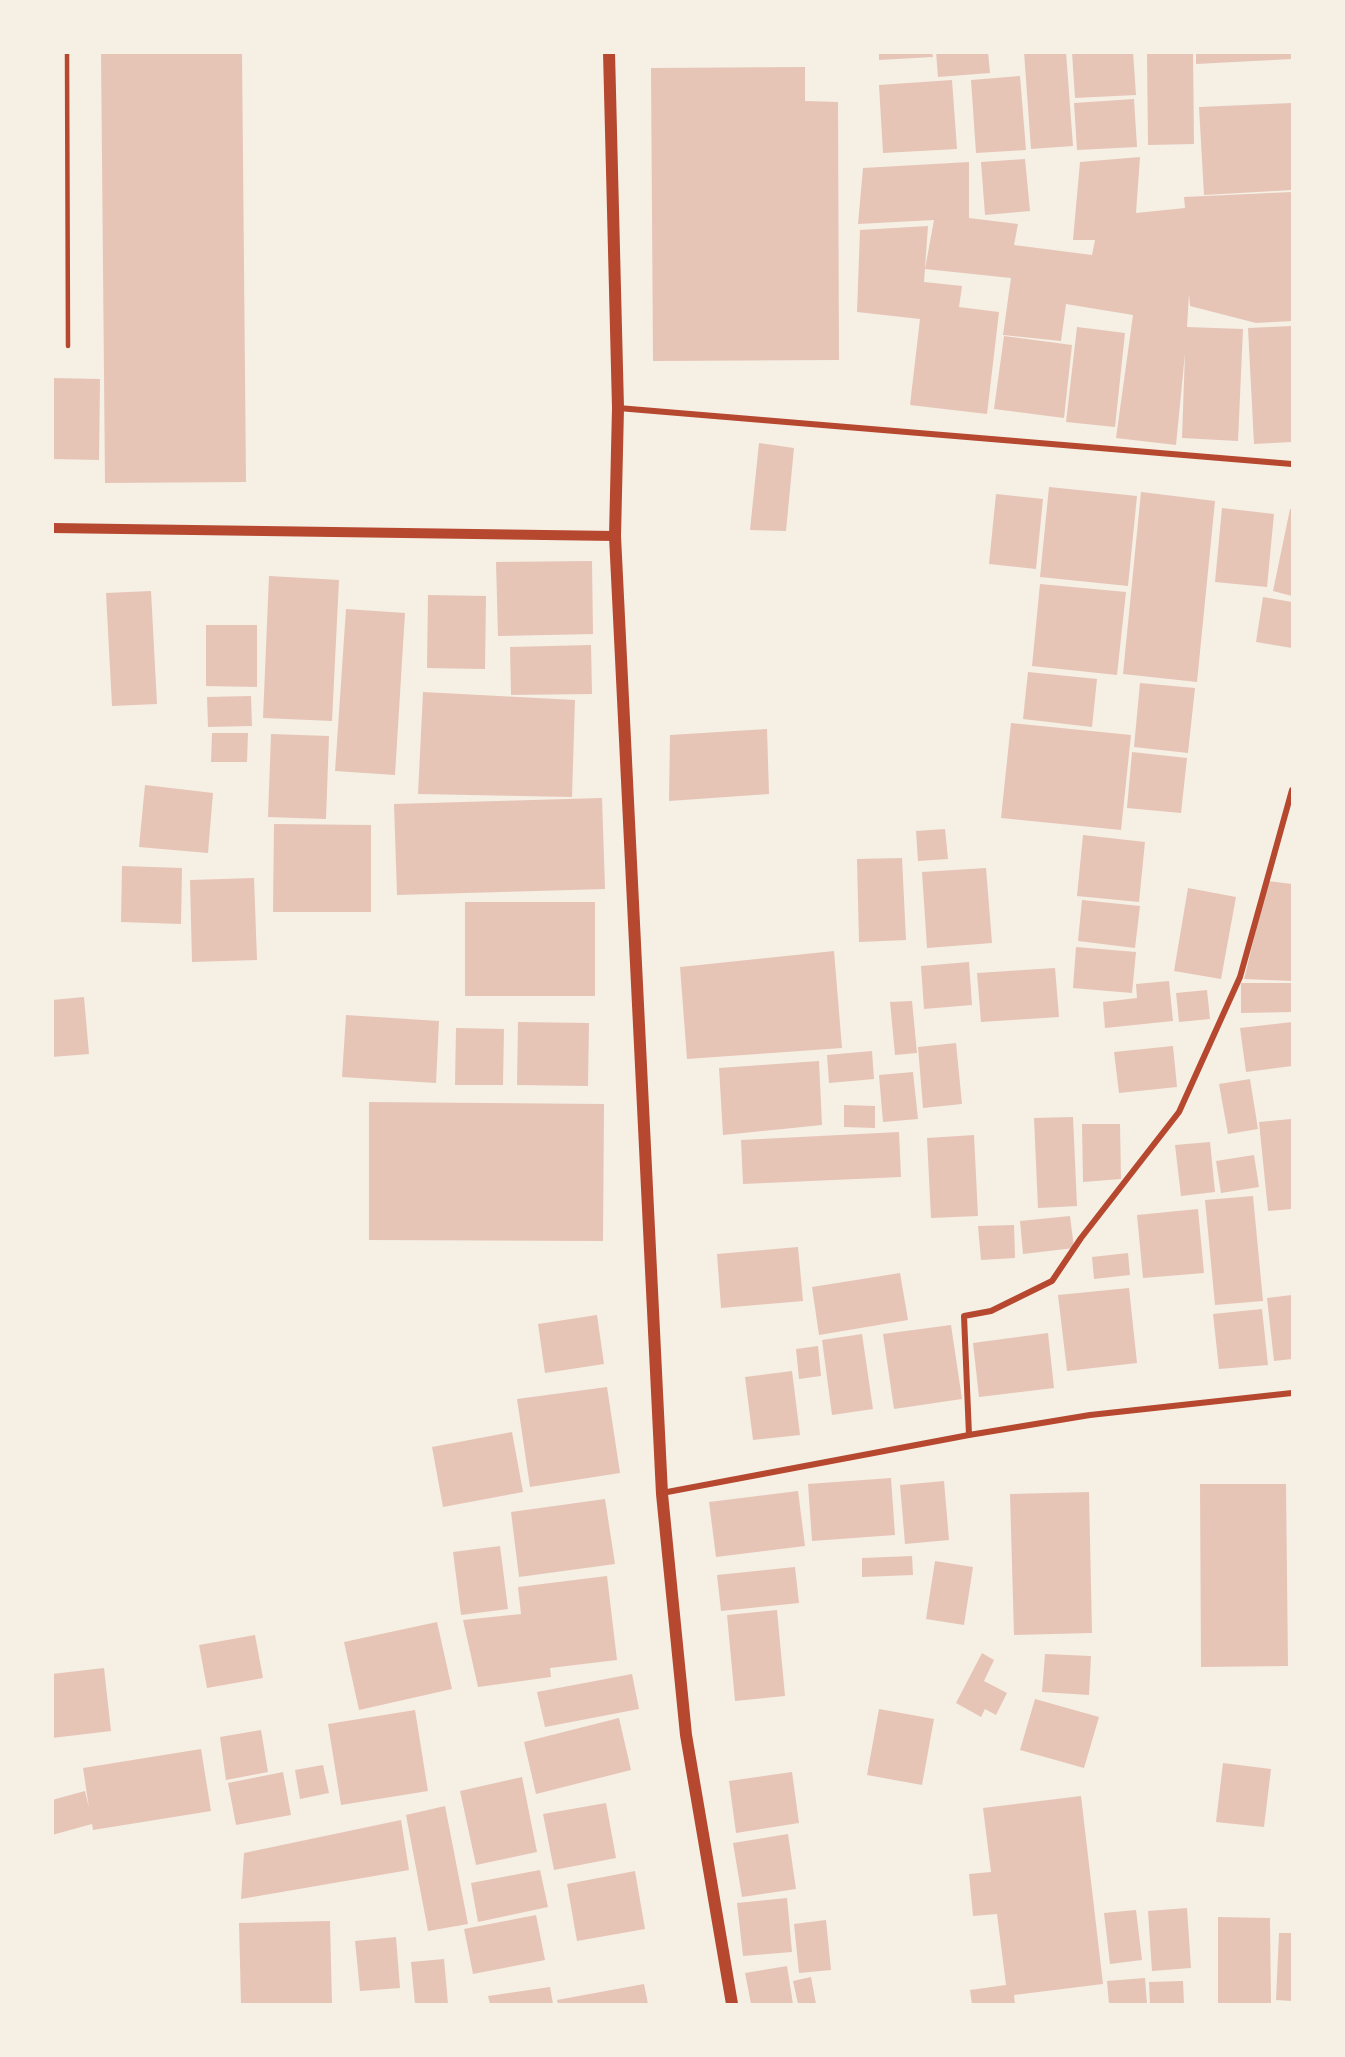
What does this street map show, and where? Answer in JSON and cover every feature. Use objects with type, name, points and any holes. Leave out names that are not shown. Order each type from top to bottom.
[{"type":"main road","points":[[609,52],[618,408],[615,536],[662,1494],[686,1735],[732,2004]]},
{"type":"street","points":[[618,408],[1293,464]]},
{"type":"street","points":[[52,528],[615,536]]},
{"type":"street","points":[[969,1435],[964,1316],[991,1311],[1052,1281],[1081,1239],[1179,1112],[1240,977],[1293,790]]},
{"type":"street","points":[[662,1494],[969,1435],[1090,1415],[1293,1393]]},
{"type":"lane","points":[[67,52],[68,346]]},
{"type":"building","points":[[101,52],[242,52],[246,482],[105,483]]},
{"type":"building","points":[[879,52],[932,52],[933,57],[879,60]]},
{"type":"building","points":[[936,52],[988,52],[990,73],[938,77]]},
{"type":"building","points":[[1024,52],[1066,52],[1073,146],[1031,149]]},
{"type":"building","points":[[1072,52],[1133,52],[1136,95],[1075,98]]},
{"type":"building","points":[[1147,52],[1193,52],[1194,144],[1148,145]]},
{"type":"building","points":[[1196,52],[1292,52],[1292,59],[1196,64]]},
{"type":"building","points":[[805,67],[805,101],[838,102],[839,360],[653,361],[651,68]]},
{"type":"building","points":[[1020,76],[1026,150],[976,153],[971,80]]},
{"type":"building","points":[[952,80],[957,149],[883,153],[879,85]]},
{"type":"building","points":[[1134,99],[1137,147],[1077,150],[1074,103]]},
{"type":"building","points":[[1292,103],[1292,190],[1204,195],[1199,107]]},
{"type":"building","points":[[1140,157],[1136,213],[1185,208],[1184,197],[1292,192],[1292,321],[1256,323],[1190,306],[1189,294],[1187,327],[1243,329],[1238,441],[1182,438],[1185,353],[1176,445],[1116,438],[1133,315],[1066,304],[1061,341],[1003,335],[1011,278],[925,269],[934,220],[858,224],[863,168],[969,162],[969,218],[1018,224],[1014,245],[1092,255],[1095,240],[1073,240],[1080,162]]},
{"type":"building","points":[[1025,159],[1030,211],[985,215],[981,162]]},
{"type":"building","points":[[928,226],[924,282],[962,286],[959,307],[999,312],[987,414],[910,405],[920,319],[857,312],[860,230]]},
{"type":"building","points":[[1292,326],[1292,442],[1254,444],[1248,328]]},
{"type":"building","points":[[1077,327],[1125,333],[1115,427],[1066,422]]},
{"type":"building","points":[[1004,336],[1072,345],[1064,418],[994,409]]},
{"type":"building","points":[[52,378],[100,379],[99,460],[52,459]]},
{"type":"building","points":[[759,443],[794,448],[786,531],[750,530]]},
{"type":"building","points":[[1049,487],[1137,496],[1128,586],[1040,577]]},
{"type":"building","points":[[1141,492],[1215,501],[1197,682],[1123,674]]},
{"type":"building","points":[[996,494],[1043,499],[1036,569],[989,564]]},
{"type":"building","points":[[1222,508],[1274,514],[1267,587],[1215,582]]},
{"type":"building","points":[[1290,509],[1292,509],[1292,596],[1273,591]]},
{"type":"building","points":[[592,561],[593,634],[498,636],[496,562]]},
{"type":"building","points":[[269,576],[339,580],[332,721],[263,718]]},
{"type":"building","points":[[1040,584],[1126,592],[1117,675],[1032,666]]},
{"type":"building","points":[[151,591],[157,704],[112,706],[106,593]]},
{"type":"building","points":[[428,595],[486,596],[485,669],[427,668]]},
{"type":"building","points":[[1263,597],[1292,602],[1292,648],[1256,642]]},
{"type":"building","points":[[346,609],[405,613],[395,775],[335,771]]},
{"type":"building","points":[[206,625],[257,625],[257,687],[206,686]]},
{"type":"building","points":[[591,645],[592,694],[511,695],[510,647]]},
{"type":"building","points":[[1028,672],[1097,679],[1092,727],[1023,719]]},
{"type":"building","points":[[1140,683],[1195,688],[1188,753],[1134,747]]},
{"type":"building","points":[[423,692],[575,700],[572,797],[418,794]]},
{"type":"building","points":[[251,696],[252,726],[208,727],[207,697]]},
{"type":"building","points":[[1011,723],[1131,735],[1121,830],[1001,818]]},
{"type":"building","points":[[767,729],[769,794],[669,801],[670,735]]},
{"type":"building","points":[[212,733],[248,733],[247,762],[211,762]]},
{"type":"building","points":[[271,734],[329,736],[326,819],[268,817]]},
{"type":"building","points":[[1132,752],[1187,758],[1181,813],[1127,808]]},
{"type":"building","points":[[145,785],[213,793],[208,853],[139,847]]},
{"type":"building","points":[[602,798],[605,889],[397,895],[394,804]]},
{"type":"building","points":[[274,824],[371,825],[371,912],[273,912]]},
{"type":"building","points":[[945,829],[948,859],[918,861],[916,831]]},
{"type":"building","points":[[1083,835],[1145,842],[1139,902],[1077,896]]},
{"type":"building","points":[[902,858],[906,940],[859,942],[857,859]]},
{"type":"building","points":[[122,866],[182,868],[181,924],[121,922]]},
{"type":"building","points":[[986,868],[992,943],[927,948],[922,872]]},
{"type":"building","points":[[254,878],[257,960],[192,962],[190,880]]},
{"type":"building","points":[[1268,881],[1292,884],[1292,981],[1244,979]]},
{"type":"building","points":[[1188,888],[1236,897],[1221,979],[1174,971]]},
{"type":"building","points":[[1082,900],[1140,906],[1135,948],[1078,941]]},
{"type":"building","points":[[465,902],[595,902],[595,996],[465,996]]},
{"type":"building","points":[[1076,947],[1136,952],[1132,993],[1073,988]]},
{"type":"building","points":[[834,951],[842,1048],[687,1059],[680,967]]},
{"type":"building","points":[[969,962],[972,1005],[924,1009],[921,966]]},
{"type":"building","points":[[1055,968],[1059,1017],[981,1022],[977,973]]},
{"type":"building","points":[[1169,981],[1173,1021],[1105,1028],[1103,1002],[1137,998],[1136,984]]},
{"type":"building","points":[[1241,983],[1292,983],[1292,1012],[1241,1013]]},
{"type":"building","points":[[1207,990],[1210,1019],[1179,1022],[1176,993]]},
{"type":"building","points":[[84,997],[89,1054],[52,1057],[52,1000]]},
{"type":"building","points":[[912,1001],[917,1053],[895,1055],[890,1002]]},
{"type":"building","points":[[346,1015],[439,1021],[436,1083],[342,1077]]},
{"type":"building","points":[[518,1022],[589,1023],[588,1086],[517,1085]]},
{"type":"building","points":[[1292,1022],[1292,1066],[1246,1072],[1240,1028]]},
{"type":"building","points":[[456,1028],[504,1029],[503,1085],[455,1085]]},
{"type":"building","points":[[956,1043],[962,1104],[923,1108],[918,1047]]},
{"type":"building","points":[[1173,1046],[1177,1087],[1119,1093],[1114,1052]]},
{"type":"building","points":[[872,1051],[874,1079],[829,1083],[827,1055]]},
{"type":"building","points":[[819,1061],[822,1125],[723,1135],[719,1068]]},
{"type":"building","points":[[913,1072],[918,1119],[883,1122],[879,1075]]},
{"type":"building","points":[[1250,1079],[1258,1129],[1228,1134],[1219,1084]]},
{"type":"building","points":[[369,1102],[604,1104],[603,1241],[369,1240]]},
{"type":"building","points":[[844,1105],[875,1106],[875,1128],[844,1127]]},
{"type":"building","points":[[1073,1117],[1077,1206],[1038,1208],[1034,1118]]},
{"type":"building","points":[[1291,1119],[1292,1209],[1268,1211],[1259,1122]]},
{"type":"building","points":[[1082,1124],[1120,1124],[1121,1179],[1083,1182]]},
{"type":"building","points":[[899,1132],[901,1177],[743,1184],[741,1140]]},
{"type":"building","points":[[974,1135],[978,1216],[931,1218],[927,1138]]},
{"type":"building","points":[[1210,1142],[1215,1192],[1181,1196],[1175,1145]]},
{"type":"building","points":[[1254,1155],[1259,1187],[1221,1193],[1216,1161]]},
{"type":"building","points":[[1253,1196],[1263,1301],[1215,1305],[1205,1200]]},
{"type":"building","points":[[1198,1209],[1204,1273],[1143,1278],[1137,1215]]},
{"type":"building","points":[[1070,1216],[1074,1248],[1023,1254],[1020,1221]]},
{"type":"building","points":[[1014,1225],[1015,1258],[981,1260],[978,1226]]},
{"type":"building","points":[[798,1247],[803,1301],[721,1308],[717,1254]]},
{"type":"building","points":[[1128,1253],[1130,1275],[1094,1279],[1092,1257]]},
{"type":"building","points":[[900,1273],[908,1320],[819,1335],[812,1287]]},
{"type":"building","points":[[1129,1288],[1137,1363],[1067,1371],[1058,1295]]},
{"type":"building","points":[[1292,1295],[1292,1359],[1274,1361],[1267,1298]]},
{"type":"building","points":[[1262,1309],[1268,1365],[1219,1369],[1213,1314]]},
{"type":"building","points":[[597,1315],[604,1364],[545,1373],[538,1324]]},
{"type":"building","points":[[951,1325],[962,1399],[894,1409],[883,1334]]},
{"type":"building","points":[[1048,1333],[1054,1388],[979,1397],[973,1343]]},
{"type":"building","points":[[862,1334],[873,1409],[832,1415],[822,1340]]},
{"type":"building","points":[[818,1346],[821,1376],[799,1379],[796,1349]]},
{"type":"building","points":[[792,1371],[800,1435],[753,1440],[745,1377]]},
{"type":"building","points":[[607,1387],[620,1473],[530,1487],[517,1399]]},
{"type":"building","points":[[512,1432],[523,1492],[443,1507],[432,1447]]},
{"type":"building","points":[[891,1478],[895,1535],[812,1541],[808,1484]]},
{"type":"building","points":[[944,1481],[949,1540],[905,1544],[900,1485]]},
{"type":"building","points":[[1200,1484],[1286,1484],[1288,1666],[1201,1667]]},
{"type":"building","points":[[798,1491],[805,1546],[716,1557],[709,1502]]},
{"type":"building","points":[[1089,1492],[1092,1633],[1014,1635],[1010,1494]]},
{"type":"building","points":[[605,1499],[615,1564],[519,1577],[511,1512]]},
{"type":"building","points":[[500,1546],[508,1609],[461,1615],[453,1552]]},
{"type":"building","points":[[912,1556],[913,1575],[862,1577],[862,1558]]},
{"type":"building","points":[[935,1561],[973,1567],[964,1625],[926,1619]]},
{"type":"building","points":[[795,1567],[799,1603],[721,1611],[717,1575]]},
{"type":"building","points":[[607,1576],[617,1660],[550,1668],[551,1677],[478,1687],[463,1620],[521,1614],[518,1587]]},
{"type":"building","points":[[777,1610],[785,1696],[735,1701],[727,1615]]},
{"type":"building","points":[[437,1622],[452,1689],[359,1710],[344,1642]]},
{"type":"building","points":[[255,1635],[263,1678],[207,1688],[199,1645]]},
{"type":"building","points":[[982,1653],[994,1660],[984,1681],[1007,1693],[996,1715],[985,1709],[981,1717],[956,1703]]},
{"type":"building","points":[[1045,1654],[1091,1656],[1089,1695],[1042,1692]]},
{"type":"building","points":[[104,1668],[111,1731],[52,1738],[52,1674]]},
{"type":"building","points":[[632,1674],[639,1709],[545,1727],[537,1692]]},
{"type":"building","points":[[1035,1699],[1099,1717],[1084,1768],[1020,1750]]},
{"type":"building","points":[[879,1709],[934,1719],[922,1785],[867,1775]]},
{"type":"building","points":[[415,1710],[428,1791],[341,1805],[328,1724]]},
{"type":"building","points":[[619,1718],[631,1770],[536,1794],[524,1742]]},
{"type":"building","points":[[261,1730],[268,1772],[226,1780],[220,1737]]},
{"type":"building","points":[[201,1749],[211,1811],[93,1830],[92,1824],[52,1835],[52,1800],[85,1791],[89,1808],[83,1768]]},
{"type":"building","points":[[1223,1763],[1271,1769],[1264,1827],[1216,1822]]},
{"type":"building","points":[[323,1765],[329,1793],[300,1799],[295,1770]]},
{"type":"building","points":[[283,1772],[291,1815],[236,1825],[228,1783]]},
{"type":"building","points":[[792,1772],[799,1823],[736,1833],[729,1781]]},
{"type":"building","points":[[522,1777],[537,1852],[476,1865],[460,1791]]},
{"type":"building","points":[[1081,1796],[1103,1984],[1014,1995],[1015,2004],[972,2004],[970,1990],[1006,1985],[997,1914],[973,1916],[969,1874],[991,1872],[983,1808]]},
{"type":"building","points":[[606,1803],[616,1858],[554,1870],[543,1814]]},
{"type":"building","points":[[445,1806],[468,1924],[428,1931],[406,1815]]},
{"type":"building","points":[[401,1820],[409,1870],[241,1899],[244,1853]]},
{"type":"building","points":[[788,1834],[796,1889],[742,1897],[733,1843]]},
{"type":"building","points":[[540,1870],[548,1907],[478,1922],[471,1883]]},
{"type":"building","points":[[635,1871],[645,1929],[577,1941],[567,1884]]},
{"type":"building","points":[[787,1898],[792,1952],[743,1956],[737,1903]]},
{"type":"building","points":[[1187,1908],[1191,1968],[1152,1971],[1148,1911]]},
{"type":"building","points":[[1136,1910],[1142,1960],[1110,1964],[1104,1913]]},
{"type":"building","points":[[536,1915],[545,1960],[473,1974],[464,1929]]},
{"type":"building","points":[[1218,1917],[1270,1918],[1271,2004],[1218,2004]]},
{"type":"building","points":[[826,1920],[831,1970],[799,1973],[794,1924]]},
{"type":"building","points":[[330,1921],[332,2004],[241,2004],[239,1923]]},
{"type":"building","points":[[1279,1933],[1292,1933],[1292,2001],[1276,2000]]},
{"type":"building","points":[[396,1937],[400,1988],[360,1991],[355,1941]]},
{"type":"building","points":[[444,1959],[448,2004],[415,2004],[411,1962]]},
{"type":"building","points":[[787,1966],[793,2004],[751,2004],[745,1973]]},
{"type":"building","points":[[811,1977],[816,2004],[798,2004],[793,1981]]},
{"type":"building","points":[[1145,1978],[1147,2004],[1109,2004],[1107,1981]]},
{"type":"building","points":[[1183,1981],[1184,2004],[1150,2004],[1149,1982]]},
{"type":"building","points":[[644,1984],[648,2004],[558,2004],[557,2000]]},
{"type":"building","points":[[550,1987],[553,2004],[490,2004],[488,1996]]}]
